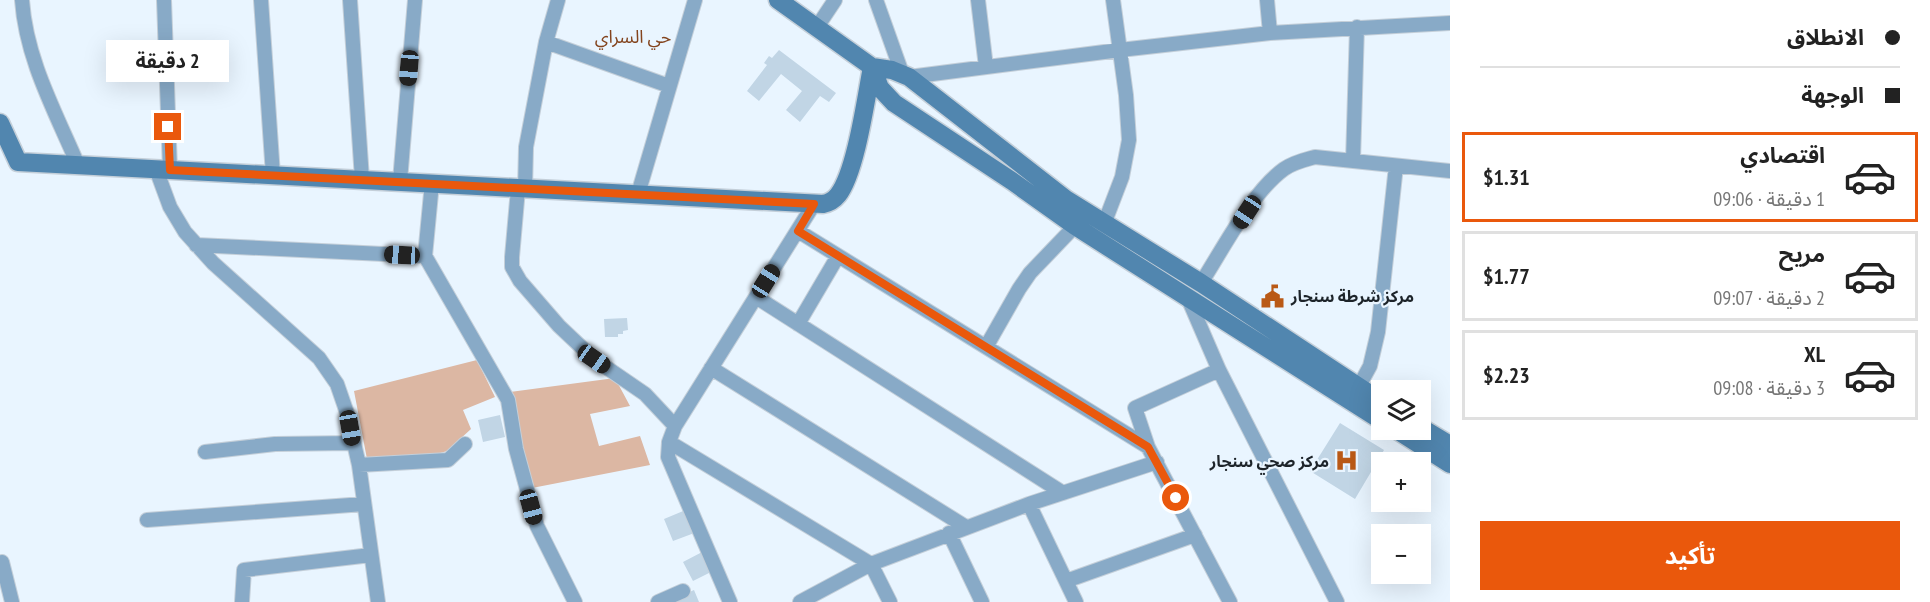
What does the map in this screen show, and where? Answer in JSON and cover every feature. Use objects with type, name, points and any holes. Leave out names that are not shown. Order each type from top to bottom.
[{"type":"street","points":[[22,0],[26,33],[37,72],[78,165]]},
{"type":"street","points":[[164,0],[163,170],[170,207],[185,232],[213,263],[326,367],[342,397],[358,465],[378,602]]},
{"type":"street","points":[[261,0],[273,175]]},
{"type":"street","points":[[350,0],[362,179]]},
{"type":"street","points":[[400,181],[415,0]]},
{"type":"street","points":[[558,0],[546,42],[526,147],[512,257],[515,274],[575,342],[594,359],[645,394],[675,426]]},
{"type":"street","points":[[638,194],[695,0]]},
{"type":"street","points":[[778,0],[872,67],[905,75],[1067,200],[1201,283],[1371,396]]},
{"type":"street","points":[[817,27],[835,0]]},
{"type":"street","points":[[876,0],[905,75]]},
{"type":"street","points":[[978,0],[986,67]]},
{"type":"street","points":[[1104,224],[1122,177],[1129,140],[1126,96],[1113,0]]},
{"type":"street","points":[[1267,0],[1270,33]]},
{"type":"street","points":[[887,97],[885,88],[887,80],[893,75],[986,67],[1270,33],[1450,23]]},
{"type":"street","points":[[1353,161],[1357,27]]},
{"type":"street","points":[[546,42],[669,86]]},
{"type":"street","points":[[0,123],[18,162],[823,204],[832,201],[843,187],[855,153],[872,67]]},
{"type":"street","points":[[872,67],[880,88],[887,97],[1075,226],[1371,414]]},
{"type":"street","points":[[1201,283],[1258,194],[1286,168],[1299,161],[1315,157],[1450,171]]},
{"type":"street","points":[[1358,388],[1370,366],[1378,332],[1396,166]]},
{"type":"street","points":[[432,183],[425,256],[508,400],[516,449],[537,526],[575,602]]},
{"type":"street","points":[[730,602],[668,458],[669,442],[675,426],[814,204]]},
{"type":"street","points":[[986,347],[1030,273],[1075,226]]},
{"type":"street","points":[[798,231],[1148,447]]},
{"type":"street","points":[[196,245],[425,256]]},
{"type":"street","points":[[798,324],[838,256]]},
{"type":"street","points":[[1187,296],[1219,370],[1336,602]]},
{"type":"street","points":[[756,297],[1063,493]]},
{"type":"street","points":[[711,368],[966,527]]},
{"type":"street","points":[[1219,370],[1135,408],[1148,447],[1230,602]]},
{"type":"street","points":[[1431,434],[1450,445]]},
{"type":"street","points":[[1412,440],[1450,465]]},
{"type":"street","points":[[669,442],[871,564],[890,602]]},
{"type":"street","points":[[205,452],[275,444],[352,443]]},
{"type":"street","points":[[358,465],[448,460],[465,444]]},
{"type":"street","points":[[800,602],[871,564],[949,533],[1157,462]]},
{"type":"street","points":[[147,520],[364,504]]},
{"type":"street","points":[[1029,504],[1076,602]]},
{"type":"street","points":[[949,533],[982,602]]},
{"type":"street","points":[[1066,581],[1195,535]]},
{"type":"street","points":[[242,602],[244,570],[371,555]]},
{"type":"street","points":[[2,562],[12,602]]},
{"type":"street","points":[[658,602],[683,591]]},
{"type":"shaded area","points":[[477,360],[495,397],[463,410],[471,429],[447,451],[437,454],[367,459],[354,391]]},
{"type":"shaded area","points":[[615,378],[630,406],[590,414],[599,446],[640,436],[650,465],[532,488],[510,392]]},
{"type":"building","points":[[779,50],[836,93],[829,102],[820,96],[800,122],[786,110],[802,91],[781,74],[759,101],[747,91],[767,65],[764,63],[769,56],[772,58]]},
{"type":"building","points":[[627,318],[628,330],[623,331],[623,334],[618,334],[618,337],[605,337],[604,319]]},
{"type":"building","points":[[500,415],[505,437],[483,442],[478,420]]},
{"type":"building","points":[[1340,423],[1384,450],[1371,452],[1371,472],[1355,499],[1310,471]]},
{"type":"building","points":[[688,509],[697,532],[673,541],[664,519]]},
{"type":"building","points":[[706,550],[715,570],[693,581],[683,562]]},
{"type":"building","points":[[694,590],[699,602],[667,602]]},
{"type":"place","name":"مركز شرطة سنجار","points":[[1273,296]]},
{"type":"place","name":"مركز صحي سنجار","points":[[1347,461]]},
{"type":"district","name":"حي السراي","points":[[633,37]]},
{"type":"route","points":[[168,127],[170,170],[814,204],[798,231],[1148,447],[1176,498]]}]
